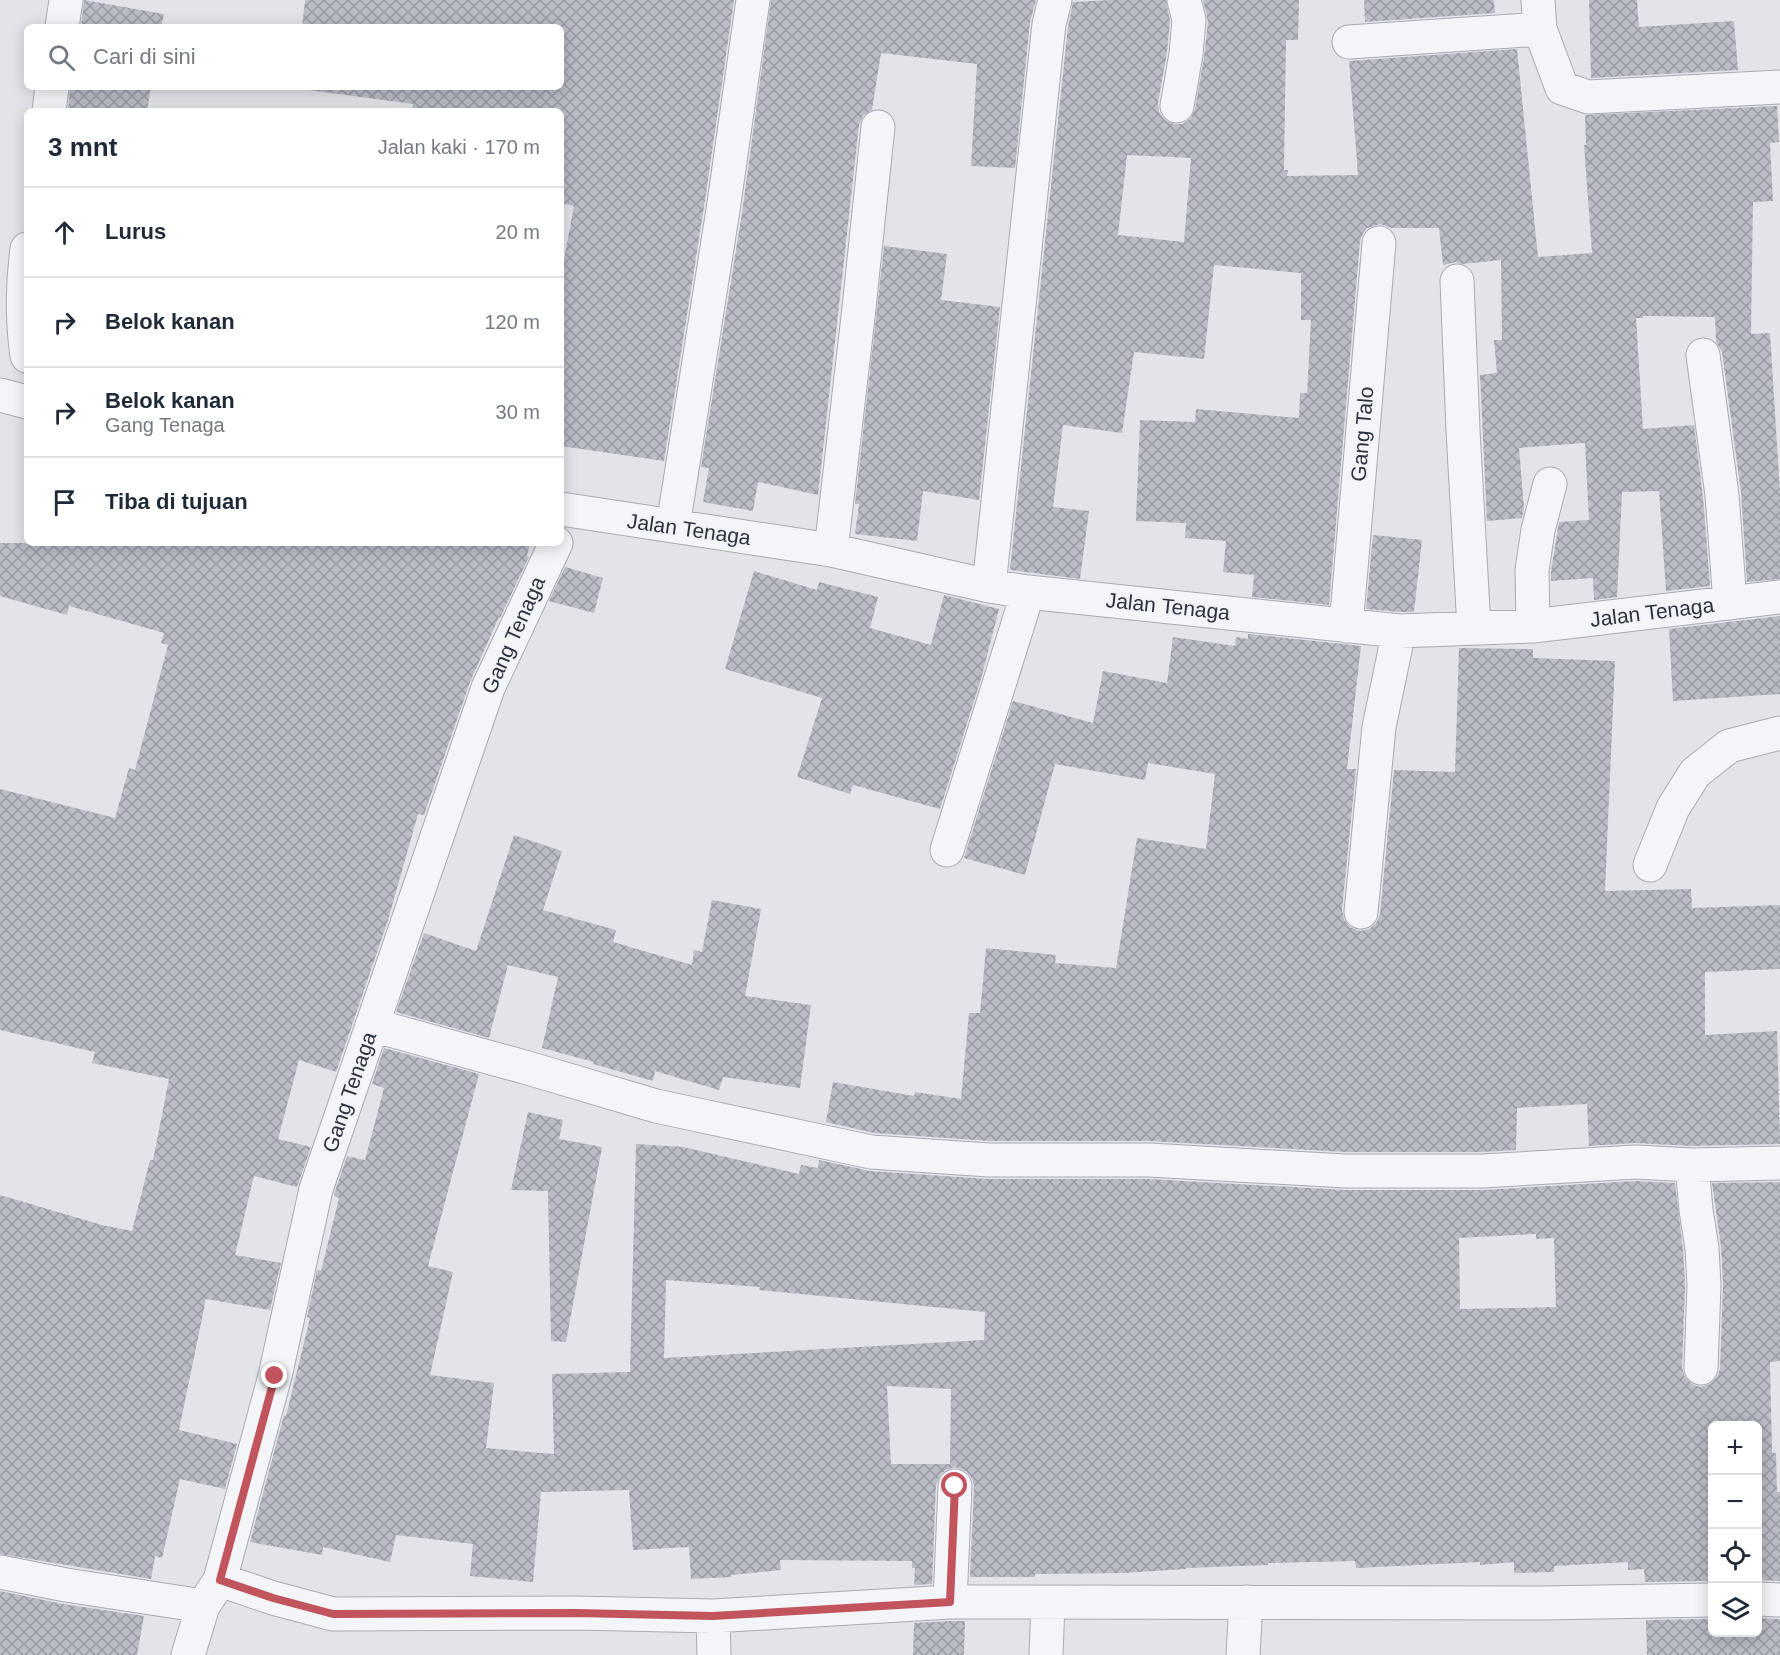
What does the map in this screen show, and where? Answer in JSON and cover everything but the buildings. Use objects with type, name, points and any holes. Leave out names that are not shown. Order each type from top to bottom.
[{"type":"street","points":[[62,24],[66,0]]},
{"type":"street","points":[[673,526],[723,210],[753,0]]},
{"type":"street","points":[[989,586],[1049,24],[1055,0]]},
{"type":"street","points":[[1177,106],[1189,20],[1184,0]]},
{"type":"street","points":[[1349,42],[1539,15],[1562,88],[1588,97],[1780,87]]},
{"type":"street","points":[[48,108],[52,90]]},
{"type":"street","points":[[831,550],[878,128]]},
{"type":"street","name":"Gang Talo","points":[[1346,626],[1379,243]]},
{"type":"street","points":[[24,271],[24,333]]},
{"type":"street","points":[[1457,281],[1474,628]]},
{"type":"street","points":[[1702,355],[1722,495],[1730,603]]},
{"type":"street","points":[[0,395],[24,401]]},
{"type":"street","points":[[1533,626],[1532,570],[1538,530],[1550,484]]},
{"type":"street","name":"Jalan Tenaga","points":[[564,518],[673,526],[831,550],[989,586],[1028,592],[1400,631],[1533,626],[1780,597]]},
{"type":"street","name":"Gang Tenaga","points":[[188,1655],[211,1593],[275,1376],[316,1188],[488,688],[555,546]]},
{"type":"street","points":[[947,850],[1028,592]]},
{"type":"street","points":[[1361,912],[1379,727],[1400,631]]},
{"type":"street","points":[[1650,865],[1673,808],[1695,772],[1729,746],[1780,733]]},
{"type":"street","points":[[372,1025],[656,1106],[871,1152],[989,1160],[1149,1160],[1345,1171],[1482,1171],[1635,1162],[1692,1165],[1780,1163]]},
{"type":"street","points":[[1692,1165],[1704,1285],[1701,1368]]},
{"type":"street","points":[[950,1602],[955,1486]]},
{"type":"street","points":[[0,1572],[66,1585],[273,1598],[333,1614],[576,1613],[713,1616],[950,1602],[1543,1603],[1708,1600]]},
{"type":"street","points":[[1762,1599],[1780,1600]]},
{"type":"street","points":[[1243,1655],[1246,1602]]},
{"type":"street","points":[[1046,1655],[1048,1603]]},
{"type":"street","points":[[713,1616],[714,1655]]},
{"type":"route","points":[[275,1376],[220,1580],[273,1598],[333,1614],[576,1613],[713,1616],[950,1602],[955,1486]]}]
